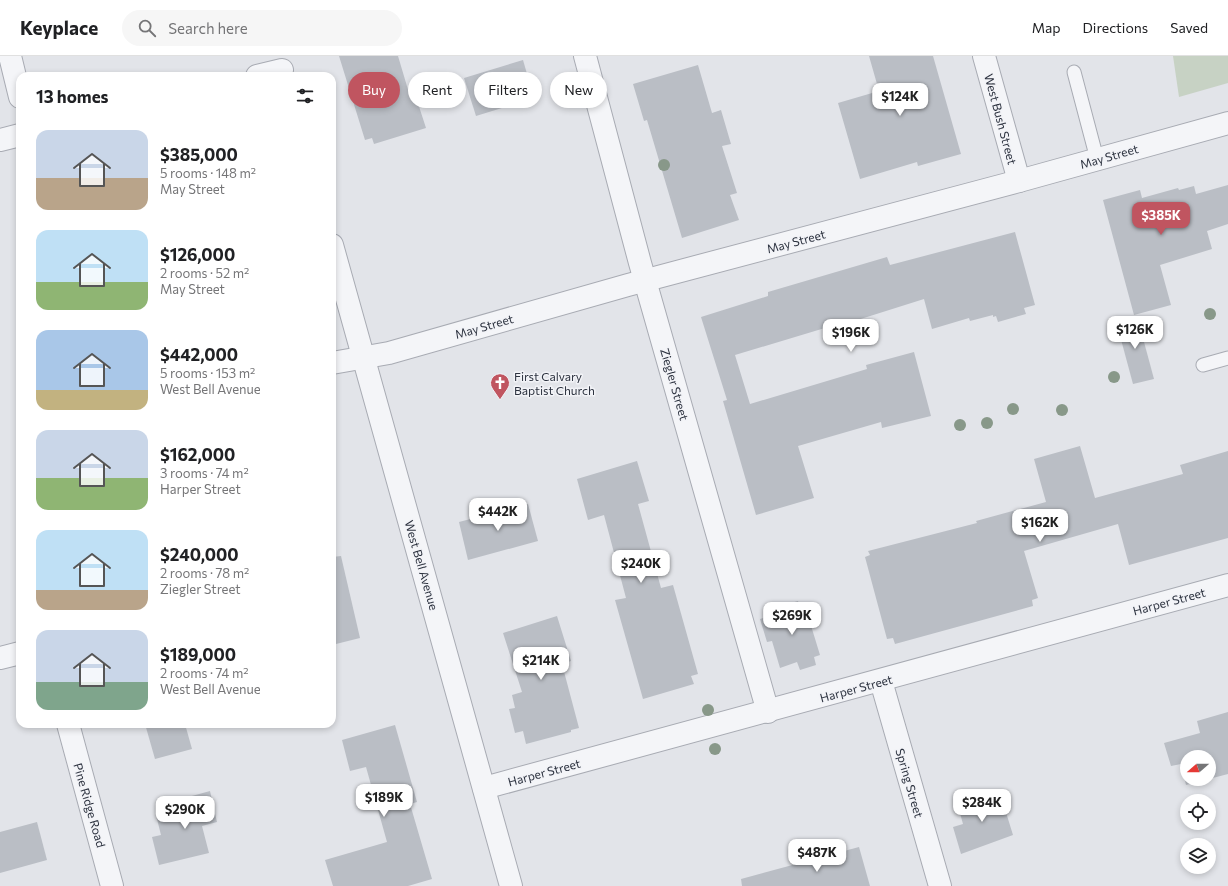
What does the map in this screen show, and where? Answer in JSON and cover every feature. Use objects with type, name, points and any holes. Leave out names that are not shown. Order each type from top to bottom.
[{"type":"street","points":[[10,56],[16,81]]},
{"type":"street","name":"Ziegler Street","points":[[585,56],[645,281],[768,712]]},
{"type":"street","name":"West Bush Street","points":[[984,56],[1019,182]]},
{"type":"street","points":[[268,72],[281,67]]},
{"type":"street","name":"May Street","points":[[364,356],[389,353],[645,281],[1019,182],[1228,123]]},
{"type":"street","points":[[0,140],[16,136]]},
{"type":"street","name":"West Bell Avenue","points":[[336,259],[511,886]]},
{"type":"street","points":[[336,362],[364,356]]},
{"type":"street","name":"Harper Street","points":[[484,788],[768,712],[1228,585]]},
{"type":"street","points":[[0,658],[16,654]]},
{"type":"street","name":"Spring Street","points":[[881,681],[940,886]]},
{"type":"street","name":"Pine Ridge Road","points":[[69,728],[112,886]]},
{"type":"lane","points":[[1074,72],[1097,159]]},
{"type":"lane","points":[[1203,365],[1228,358]]},
{"type":"green space","points":[[1173,56],[1228,56],[1228,83],[1179,97]]},
{"type":"building","points":[[339,56],[398,56],[408,90],[408,108],[420,108],[426,128],[374,144],[372,138],[365,140],[355,108],[400,108],[400,72],[348,72],[348,85]]},
{"type":"building","points":[[869,56],[933,56],[961,154],[918,166],[917,162],[860,179],[838,103],[879,91]]},
{"type":"building","points":[[523,60],[526,72],[484,72]]},
{"type":"building","points":[[698,65],[712,113],[721,110],[731,144],[722,146],[737,193],[730,195],[739,220],[682,238],[647,120],[644,121],[633,84]]},
{"type":"building","points":[[474,75],[474,108],[502,108],[476,116],[466,84],[466,77]]},
{"type":"building","points":[[1228,185],[1228,224],[1207,231],[1212,249],[1160,265],[1171,305],[1134,315],[1103,200],[1140,190],[1142,198],[1178,188],[1179,190],[1194,186],[1196,194]]},
{"type":"building","points":[[1015,232],[1035,305],[1024,308],[1026,314],[998,322],[996,316],[993,317],[993,315],[970,321],[969,318],[932,329],[924,299],[848,323],[848,321],[735,355],[750,404],[867,369],[866,365],[914,352],[931,416],[882,428],[881,422],[798,446],[814,498],[756,515],[723,401],[727,400],[701,317],[768,296],[768,292],[887,257],[890,265]]},
{"type":"building","points":[[1137,316],[1154,379],[1133,384],[1116,321]]},
{"type":"building","points":[[1080,446],[1095,498],[1183,474],[1180,465],[1228,451],[1228,538],[1129,565],[1118,524],[1024,551],[1038,598],[1032,600],[1033,606],[895,644],[893,638],[887,639],[865,557],[870,555],[868,551],[977,523],[976,521],[1046,502],[1034,459]]},
{"type":"building","points":[[637,461],[649,501],[638,504],[661,588],[673,585],[698,674],[691,676],[694,684],[643,699],[615,600],[626,598],[604,515],[588,520],[577,479]]},
{"type":"building","points":[[528,504],[538,541],[468,560],[459,522]]},
{"type":"building","points":[[341,556],[360,638],[336,644],[336,557]]},
{"type":"building","points":[[798,601],[800,608],[805,606],[820,655],[814,657],[816,665],[800,670],[797,662],[780,668],[772,641],[767,642],[760,619],[779,613],[777,607]]},
{"type":"building","points":[[557,616],[571,661],[562,664],[579,728],[571,730],[571,732],[526,744],[523,731],[515,733],[509,709],[515,708],[512,695],[522,692],[503,633]]},
{"type":"building","points":[[1228,712],[1228,774],[1216,777],[1216,750],[1180,750],[1180,764],[1171,766],[1164,743],[1200,733],[1197,721]]},
{"type":"building","points":[[395,725],[417,802],[410,804],[432,879],[408,886],[333,886],[325,860],[387,842],[366,767],[350,771],[342,740]]},
{"type":"building","points":[[146,728],[186,728],[192,749],[155,759]]},
{"type":"building","points":[[210,791],[217,822],[202,826],[209,853],[159,865],[152,837],[161,835],[156,815],[183,808],[181,799]]},
{"type":"building","points":[[1000,793],[1013,835],[961,854],[953,827],[963,824],[958,806]]},
{"type":"building","points":[[37,822],[47,860],[0,873],[0,832]]},
{"type":"building","points":[[859,847],[870,886],[742,886],[741,879]]},
{"type":"place","name":"First Calvary Baptist Church","points":[[500,400]]}]
